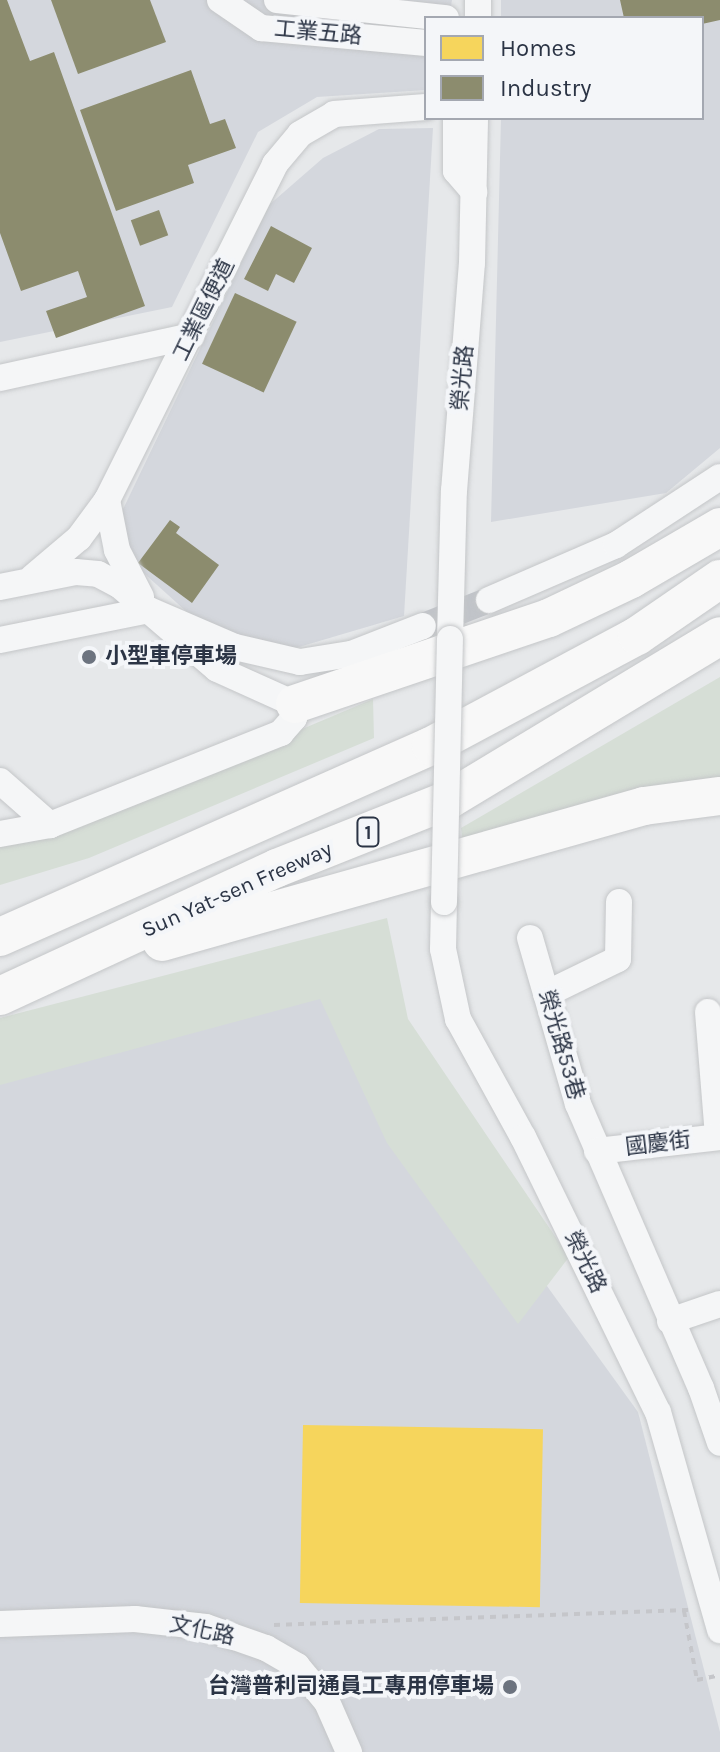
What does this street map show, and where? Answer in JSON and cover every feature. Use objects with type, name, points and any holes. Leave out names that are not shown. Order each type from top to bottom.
[{"type":"highway","points":[[295,704],[549,618],[631,579],[720,527]]},
{"type":"highway","name":"1","points":[[0,937],[431,746],[637,636],[720,579]]},
{"type":"highway","name":"Sun Yat-sen Freeway","points":[[15,990],[277,868],[450,799],[720,636]]},
{"type":"highway","points":[[15,990],[157,944],[644,806],[720,796]]},
{"type":"street","name":"工業五路","points":[[220,0],[261,28],[424,43]]},
{"type":"street","name":"工業五路","points":[[277,0],[427,16]]},
{"type":"street","points":[[205,309],[200,297],[266,159],[287,134],[332,106],[424,99]]},
{"type":"street","name":"工業區便道","points":[[27,581],[79,538],[107,500],[275,164],[300,134],[334,114],[424,107]]},
{"type":"street","points":[[456,120],[456,171],[474,192]]},
{"type":"street","name":"榮光路","points":[[475,120],[474,192],[450,639],[443,949],[458,1019],[523,1137],[658,1412],[718,1620]]},
{"type":"street","points":[[0,378],[191,336]]},
{"type":"street","points":[[489,600],[616,545],[720,477]]},
{"type":"street","points":[[107,500],[117,550],[149,610]]},
{"type":"street","points":[[0,587],[76,572],[98,574],[149,610],[217,669],[295,704],[294,718],[281,733],[50,825],[0,834]]},
{"type":"street","points":[[0,640],[149,610],[246,651],[300,662],[351,654],[423,626]]},
{"type":"street","points":[[0,781],[50,825]]},
{"type":"street","points":[[546,994],[618,959],[619,902]]},
{"type":"street","name":"榮光路53巷","points":[[530,938],[597,1151]]},
{"type":"street","points":[[708,1012],[719,1137]]},
{"type":"street","name":"國慶街","points":[[597,1151],[719,1137]]},
{"type":"street","points":[[597,1151],[719,1437]]},
{"type":"street","points":[[670,1321],[720,1304]]},
{"type":"street","name":"文化路","points":[[0,1624],[135,1619],[206,1627],[266,1648],[297,1666],[327,1702],[349,1752]]},
{"type":"path","points":[[269,1625],[684,1611],[718,1620]]},
{"type":"path","points":[[684,1611],[697,1680],[720,1675]]},
{"type":"shaded area","points":[[0,0],[452,0],[449,16],[424,16],[424,90],[317,97],[258,132],[172,307],[0,342]]},
{"type":"shaded area","points":[[501,0],[720,0],[720,448],[666,493],[491,522],[501,120],[704,120],[704,16],[501,16]]},
{"type":"shaded area","points":[[433,128],[404,616],[282,652],[208,631],[136,566],[114,528],[269,205],[323,158],[379,129]]},
{"type":"shaded area","points":[[720,677],[720,780],[463,845],[461,828]]},
{"type":"shaded area","points":[[373,699],[374,738],[89,858],[0,885],[0,844],[59,832]]},
{"type":"shaded area","points":[[387,918],[408,1019],[569,1257],[518,1324],[387,1143],[320,999],[0,1085],[0,1018]]},
{"type":"shaded area","points":[[328,983],[638,1412],[720,1732],[720,1752],[0,1752],[0,1061]]},
{"type":"building: Homes","points":[[303,1425],[543,1429],[540,1607],[300,1603]]},
{"type":"building: Industry","points":[[0,0],[7,0],[30,61],[54,52],[145,306],[56,338],[46,311],[87,297],[78,271],[21,291],[0,233]]},
{"type":"building: Industry","points":[[51,0],[150,0],[166,42],[78,74]]},
{"type":"building: Industry","points":[[620,0],[720,0],[720,20],[704,24],[704,16],[624,16]]},
{"type":"building: Industry","points":[[191,70],[210,124],[225,119],[236,148],[188,165],[194,183],[116,211],[80,110]]},
{"type":"building: Industry","points":[[159,210],[168,235],[140,246],[131,220]]},
{"type":"building: Industry","points":[[271,226],[312,248],[294,283],[276,274],[268,291],[244,279]]},
{"type":"building: Industry","points":[[235,293],[297,322],[264,392],[202,364]]},
{"type":"building: Industry","points":[[170,520],[180,527],[176,533],[219,565],[192,603],[138,563]]},
{"type":"tunnel","points":[[423,626],[489,600]]},
{"type":"place","name":"小型車停車場","points":[[89,657]]},
{"type":"place","name":"台灣普利司通員工專用停車場","points":[[510,1687]]}]
